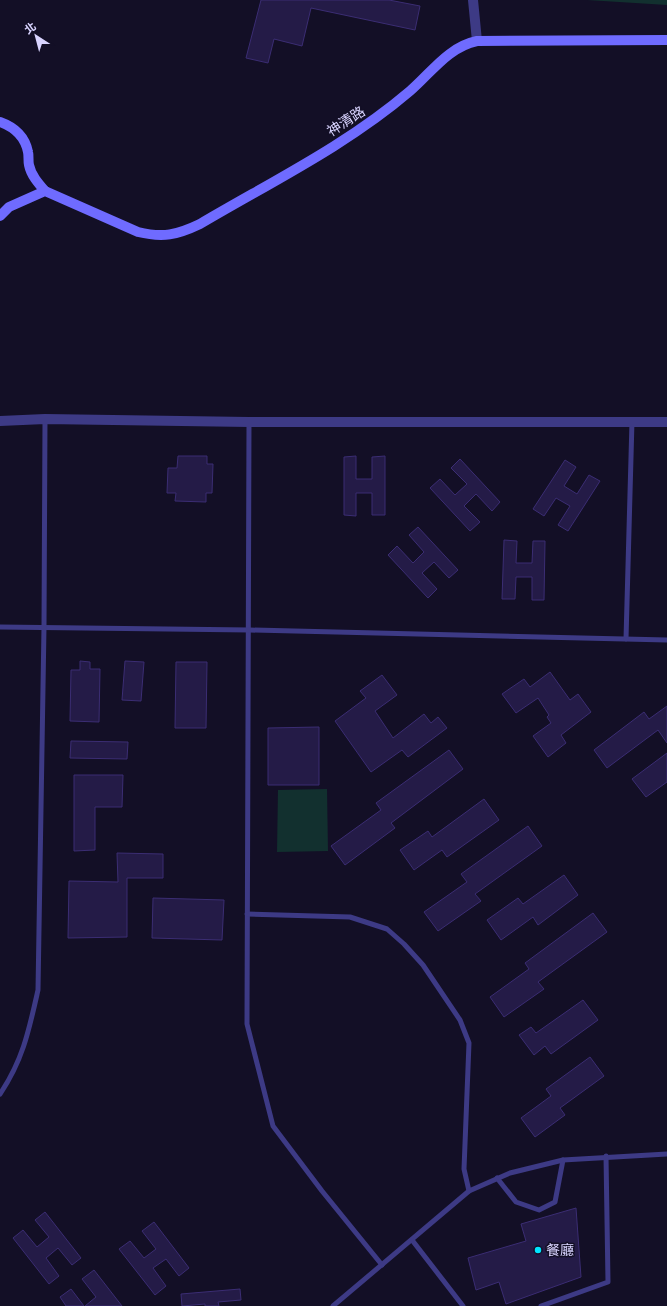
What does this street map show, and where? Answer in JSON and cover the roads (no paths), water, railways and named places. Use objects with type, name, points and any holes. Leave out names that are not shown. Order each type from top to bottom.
[{"type":"street","points":[[473,0],[477,41]]},
{"type":"street","name":"神清路","points":[[0,122],[8,125],[22,137],[26,143],[29,154],[29,164],[34,177],[45,191],[138,232],[153,236],[178,234],[200,224],[364,127],[411,90],[452,52],[464,44],[477,41],[667,40]]},
{"type":"street","points":[[0,216],[9,207],[45,191]]},
{"type":"street","points":[[0,421],[45,419],[250,422],[667,422]]},
{"type":"lane","points":[[0,1094],[16,1068],[24,1047],[38,990],[44,627],[45,419]]},
{"type":"lane","points":[[626,639],[632,421]]},
{"type":"lane","points":[[250,422],[247,1024],[273,1126],[322,1191],[382,1265]]},
{"type":"lane","points":[[0,627],[250,630],[667,640]]},
{"type":"lane","points":[[247,914],[350,917],[387,929],[404,944],[423,965],[460,1020],[469,1043],[464,1169],[470,1191]]},
{"type":"lane","points":[[333,1306],[470,1191],[497,1178],[527,1168],[563,1160],[606,1156],[667,1154]]},
{"type":"lane","points":[[541,1306],[608,1282],[606,1156]]},
{"type":"lane","points":[[497,1178],[516,1202],[539,1210],[555,1202],[563,1160]]},
{"type":"lane","points":[[412,1240],[463,1306]]},
{"type":"place","name":"餐廳","points":[[538,1250]]}]
